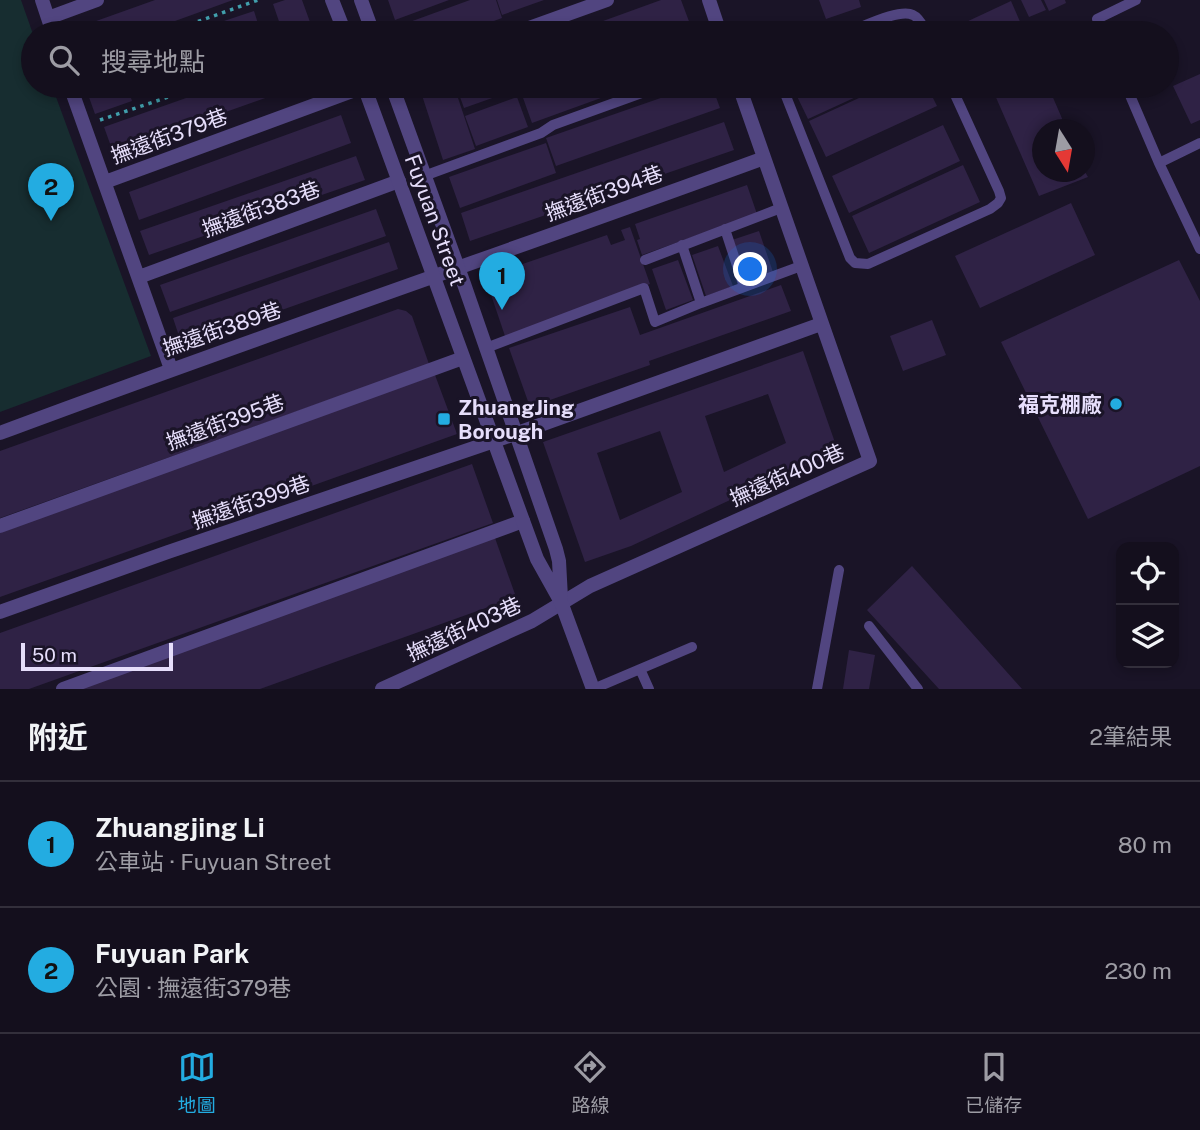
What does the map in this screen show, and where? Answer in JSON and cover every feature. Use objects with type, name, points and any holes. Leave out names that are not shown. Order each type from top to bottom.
[{"type":"street","points":[[42,0],[49,21]]},
{"type":"street","points":[[48,18],[97,0]]},
{"type":"street","points":[[332,0],[340,21]]},
{"type":"street","points":[[361,0],[369,21]]},
{"type":"street","points":[[548,21],[607,0]]},
{"type":"street","points":[[709,0],[716,21]]},
{"type":"street","points":[[74,98],[171,369]]},
{"type":"street","name":"撫遠街379巷","points":[[105,181],[331,98]]},
{"type":"street","name":"Fuyuan Street","points":[[368,98],[540,568],[561,602],[593,689]]},
{"type":"street","name":"Fuyuan Street","points":[[396,98],[556,549],[561,602]]},
{"type":"street","points":[[516,434],[821,324],[743,98]]},
{"type":"street","name":"撫遠街394巷","points":[[459,269],[764,158]]},
{"type":"street","name":"撫遠街383巷","points":[[139,276],[399,181]]},
{"type":"street","name":"撫遠街389巷","points":[[0,433],[171,369],[459,269]]},
{"type":"street","name":"撫遠街400巷","points":[[561,602],[590,586],[870,461],[821,324]]},
{"type":"street","name":"撫遠街395巷","points":[[0,526],[463,358]]},
{"type":"street","name":"撫遠街399巷","points":[[0,612],[516,434]]},
{"type":"street","points":[[63,689],[523,521]]},
{"type":"street","name":"撫遠街403巷","points":[[382,689],[532,621],[561,602]]},
{"type":"lane","points":[[1098,21],[1097,19],[1136,0]]},
{"type":"lane","points":[[879,21],[910,13],[919,21]]},
{"type":"lane","points":[[424,176],[629,98]]},
{"type":"lane","points":[[787,98],[850,258],[855,263],[868,264],[998,204],[999,191],[956,98]]},
{"type":"lane","points":[[1131,98],[1200,249]]},
{"type":"lane","points":[[1159,163],[1200,143]]},
{"type":"lane","points":[[645,260],[781,208]]},
{"type":"lane","points":[[724,229],[744,287]]},
{"type":"lane","points":[[682,245],[701,303]]},
{"type":"lane","points":[[486,348],[644,288],[655,322],[801,267]]},
{"type":"lane","points":[[817,689],[839,570]]},
{"type":"lane","points":[[869,626],[918,689]]},
{"type":"lane","points":[[593,689],[692,647]]},
{"type":"lane","points":[[640,668],[649,689]]},
{"type":"path","points":[[199,21],[258,0]]},
{"type":"path","points":[[85,126],[166,98]]},
{"type":"green space","points":[[0,0],[21,0],[28,21],[21,21],[21,98],[56,98],[151,356],[0,412]]},
{"type":"building","points":[[155,0],[233,0],[175,21],[96,21]]},
{"type":"building","points":[[285,0],[302,0],[310,21],[279,21],[273,4]]},
{"type":"building","points":[[388,0],[449,0],[395,20]]},
{"type":"building","points":[[470,0],[496,0],[502,18],[494,21],[412,21]]},
{"type":"building","points":[[497,0],[544,0],[502,15]]},
{"type":"building","points":[[661,0],[681,0],[689,21],[603,21]]},
{"type":"building","points":[[819,0],[859,0],[861,7],[826,19]]},
{"type":"building","points":[[1021,0],[1041,0],[1046,10],[1029,17]]},
{"type":"building","points":[[1044,0],[1065,0],[1066,3],[1049,11]]},
{"type":"building","points":[[1011,1],[1020,21],[968,21]]},
{"type":"building","points":[[254,11],[257,21],[224,21]]},
{"type":"building","points":[[1200,74],[1200,120],[1191,124],[1179,98],[1179,83]]},
{"type":"building","points":[[89,98],[131,98],[132,101],[95,114]]},
{"type":"building","points":[[186,98],[265,98],[113,152],[104,127]]},
{"type":"building","points":[[423,98],[458,98],[475,149],[443,160]]},
{"type":"building","points":[[460,98],[492,98],[464,108]]},
{"type":"building","points":[[517,98],[528,127],[476,146],[465,116]]},
{"type":"building","points":[[523,98],[601,98],[532,123]]},
{"type":"building","points":[[661,98],[716,98],[720,108],[556,166],[546,138]]},
{"type":"building","points":[[798,98],[854,98],[808,119]]},
{"type":"building","points":[[859,98],[933,98],[937,106],[826,157],[809,121]]},
{"type":"building","points":[[996,98],[1053,98],[1062,119],[1032,119],[1032,180]]},
{"type":"building","points":[[341,115],[351,143],[139,220],[129,192]]},
{"type":"building","points":[[724,122],[734,150],[470,241],[461,213]]},
{"type":"building","points":[[943,125],[960,161],[849,213],[832,176]]},
{"type":"building","points":[[546,143],[556,173],[460,208],[449,177]]},
{"type":"building","points":[[356,156],[365,180],[149,255],[140,231]]},
{"type":"building","points":[[963,165],[980,202],[869,253],[852,216]]},
{"type":"building","points":[[1033,182],[1075,182],[1039,196]]},
{"type":"building","points":[[747,185],[757,214],[642,255],[635,224]]},
{"type":"building","points":[[1071,203],[1095,255],[980,308],[955,256]]},
{"type":"building","points":[[376,209],[386,236],[170,312],[160,285]]},
{"type":"building","points":[[630,227],[650,284],[505,336],[485,277],[607,235],[611,245],[625,240],[621,230]]},
{"type":"building","points":[[759,231],[773,272],[747,281],[732,240]]},
{"type":"building","points":[[389,242],[398,269],[182,345],[173,318]]},
{"type":"building","points":[[718,246],[733,286],[706,296],[692,255]]},
{"type":"building","points":[[678,260],[693,300],[666,310],[652,269]]},
{"type":"building","name":"福克棚廠","points":[[1179,260],[1200,301],[1200,466],[1088,519],[1001,342]]},
{"type":"building","points":[[781,285],[791,311],[530,407],[509,348],[630,307],[640,335]]},
{"type":"building","points":[[398,309],[412,316],[429,364],[0,518],[0,451]]},
{"type":"building","points":[[932,320],[946,355],[903,371],[890,336]]},
{"type":"building","points":[[803,351],[839,454],[797,469],[631,546],[585,562],[543,442]],"holes":[[[768,394],[786,443],[724,472],[705,416]],[[660,431],[682,492],[620,520],[597,453]]]},
{"type":"building","points":[[435,375],[457,434],[0,597],[0,530]]},
{"type":"building","points":[[472,464],[493,523],[29,689],[0,689],[0,633]]},
{"type":"building","points":[[495,538],[516,597],[260,689],[74,689]]},
{"type":"building","points":[[912,566],[1022,689],[939,689],[867,610]]},
{"type":"building","points":[[849,650],[875,655],[869,689],[843,689]]},
{"type":"place","name":"Fuyuan Park","points":[[51,221]]},
{"type":"place","name":"Zhuangjing Li","points":[[502,310]]},
{"type":"place","name":"福克棚廠","points":[[1116,404]]},
{"type":"place","name":"ZhuangJing Borough","points":[[444,419]]}]
